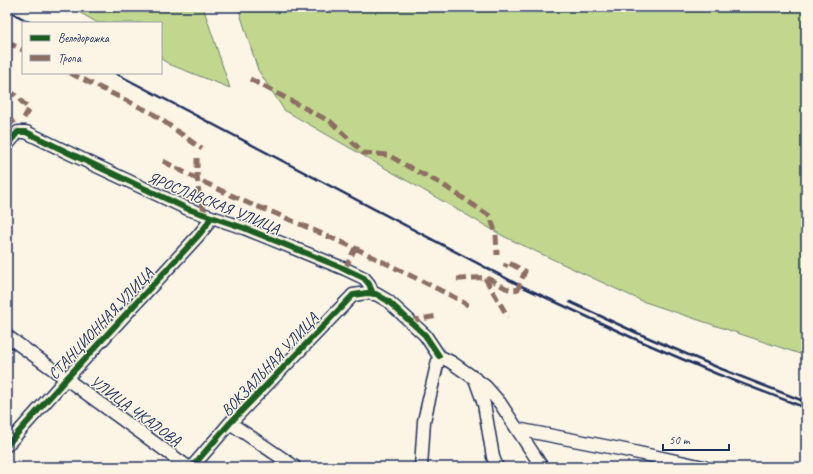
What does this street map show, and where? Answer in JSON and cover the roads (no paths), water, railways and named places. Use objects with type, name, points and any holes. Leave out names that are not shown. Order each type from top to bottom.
[{"type":"street","name":"ЯРОСЛАВСКАЯ УЛИЦА","points":[[7,145],[18,132],[26,132],[188,209],[244,228],[346,269],[364,278],[369,284],[372,294]]},
{"type":"street","name":"СТАНЦИОННАЯ УЛИЦА","points":[[7,445],[197,237],[211,217]]},
{"type":"street","name":"ВОКЗАЛЬНАЯ УЛИЦА","points":[[192,467],[230,424],[353,295],[367,293],[372,294]]},
{"type":"street","points":[[372,294],[376,294],[388,302],[425,335],[439,356],[451,362],[485,386],[500,403],[542,467]]},
{"type":"street","name":"УЛИЦА ЧКАЛОВА","points":[[7,336],[188,467]]},
{"type":"street","points":[[421,467],[424,421],[439,356]]},
{"type":"street","points":[[474,378],[484,404],[493,457],[497,467]]},
{"type":"street","points":[[230,424],[295,467]]},
{"type":"street","points":[[517,429],[704,467]]},
{"type":"railway","points":[[7,10],[29,22]]},
{"type":"railway","points":[[117,74],[519,285],[633,338],[717,374],[806,408]]},
{"type":"railway","points":[[570,302],[719,368],[806,402]]}]
